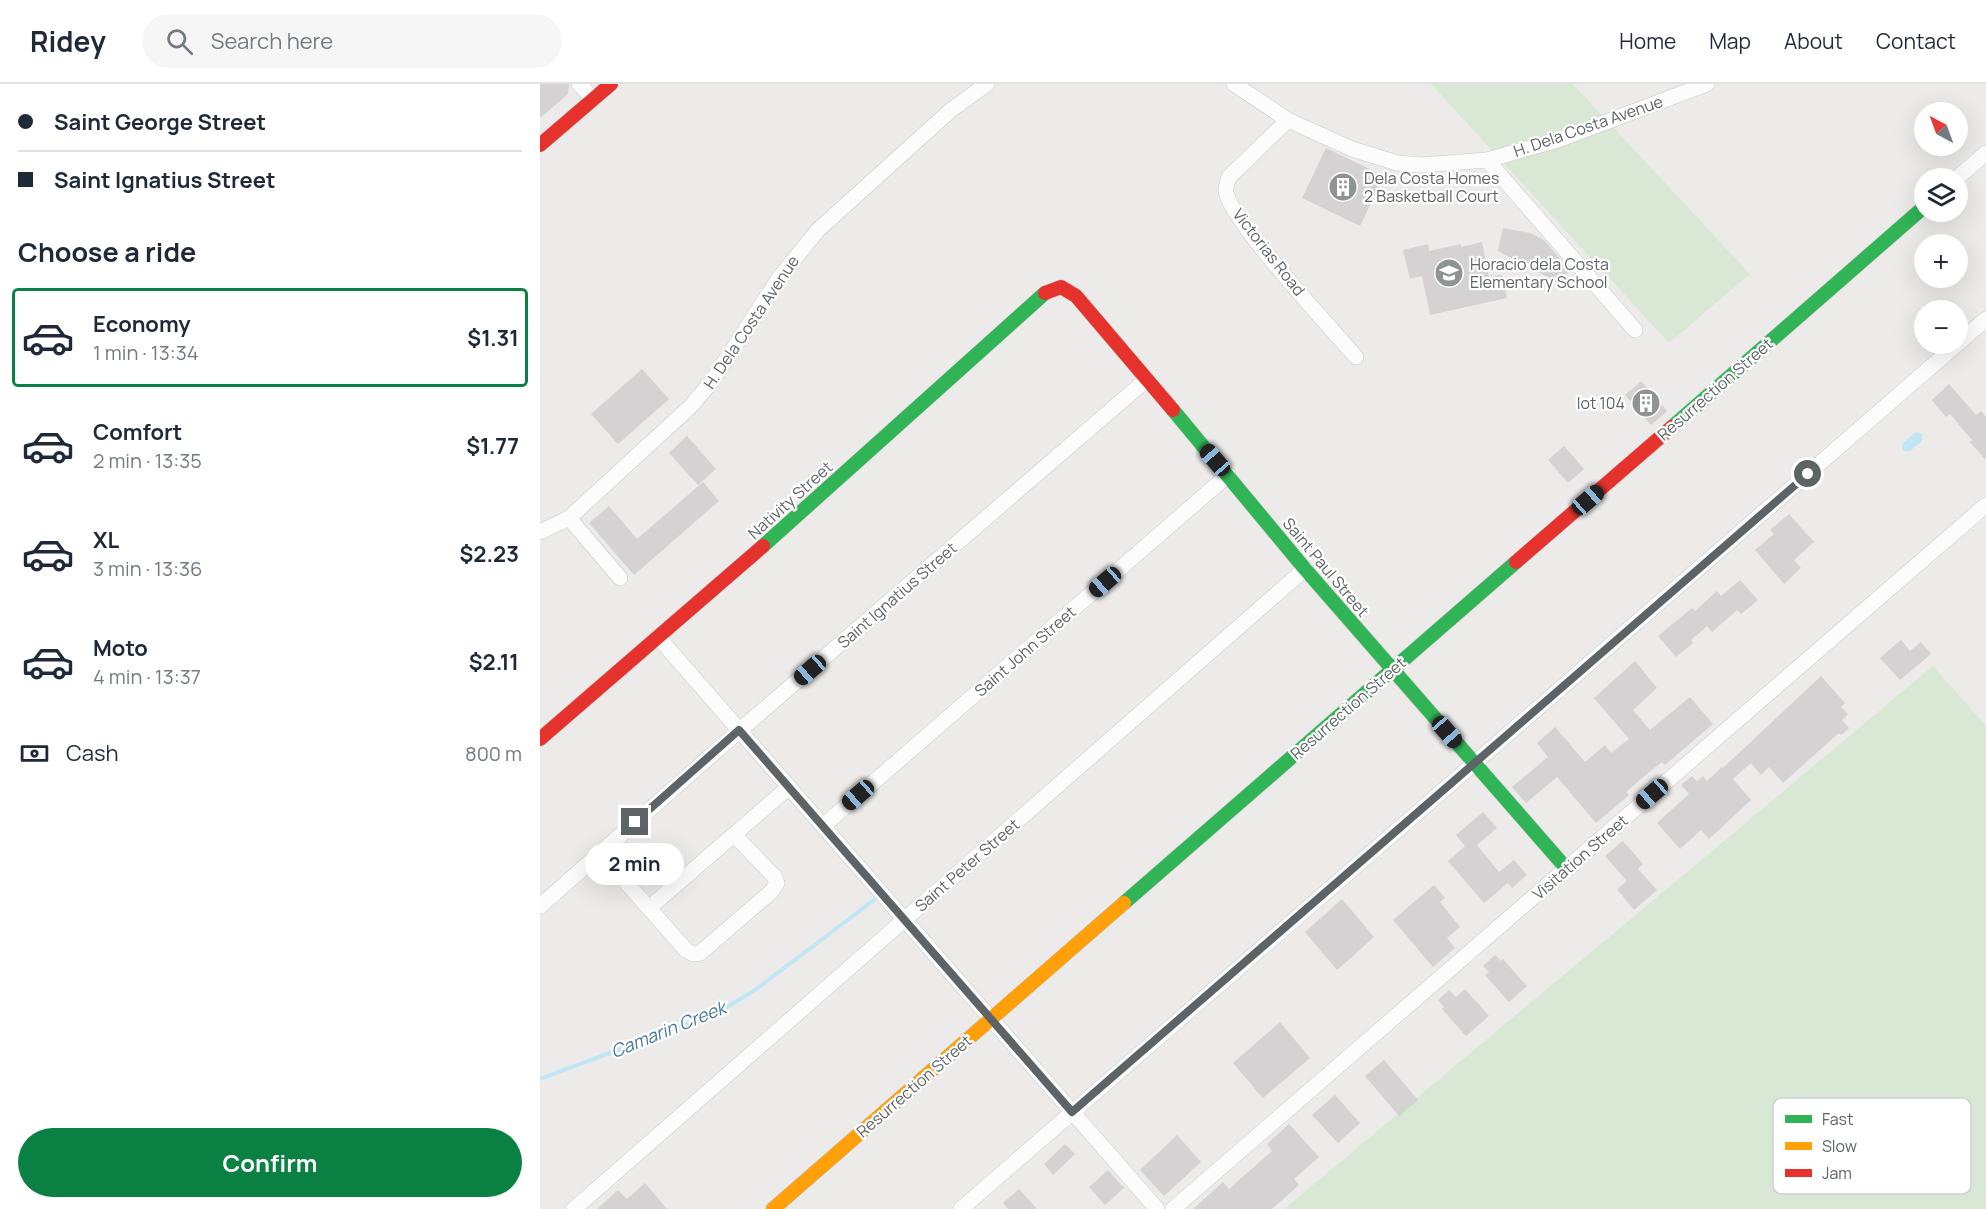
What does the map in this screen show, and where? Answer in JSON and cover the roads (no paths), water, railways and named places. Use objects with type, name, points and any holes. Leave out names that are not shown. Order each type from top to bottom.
[{"type":"street","points":[[579,84],[593,99]]},
{"type":"street","points":[[540,146],[611,84]]},
{"type":"street","name":"H. Dela Costa Avenue","points":[[540,532],[569,518],[702,394],[778,278],[818,230],[951,110],[987,84]]},
{"type":"street","name":"H. Dela Costa Avenue","points":[[1234,84],[1288,120],[1352,149],[1397,163],[1422,165],[1487,160],[1557,140],[1707,84]]},
{"type":"street","name":"Victorias Road","points":[[1288,120],[1229,177],[1226,190],[1244,224],[1280,270],[1356,357]]},
{"type":"street","points":[[1968,169],[1986,153]]},
{"type":"street","points":[[1487,160],[1635,330]]},
{"type":"street","name":"Resurrection Street","points":[[773,1209],[1914,216]]},
{"type":"street","name":"Saint Paul Street","points":[[1061,286],[1076,296],[1305,569],[1566,868]]},
{"type":"street","name":"Nativity Street","points":[[540,740],[793,520],[1046,293],[1061,286]]},
{"type":"street","points":[[961,1209],[1986,319]]},
{"type":"street","name":"Saint Ignatius Street","points":[[540,906],[739,730],[1146,380]]},
{"type":"street","name":"Saint John Street","points":[[823,826],[1228,476]]},
{"type":"street","name":"Visitation Street","points":[[1173,1209],[1986,504]]},
{"type":"street","points":[[569,518],[620,578]]},
{"type":"street","name":"Saint Peter Street","points":[[574,1209],[1305,569]]},
{"type":"street","points":[[658,637],[1157,1209]]},
{"type":"street","points":[[649,908],[789,787]]},
{"type":"street","points":[[600,853],[686,950],[693,954],[700,953],[772,891],[777,883],[774,876],[734,835]]},
{"type":"water","points":[[1916,432],[1922,434],[1922,441],[1910,451],[1903,451],[1903,443]]},
{"type":"waterway","name":"Camarin Creek","points":[[540,1079],[715,1014],[755,990],[874,900]]},
{"type":"place","name":"Dela Costa Homes 2 Basketball Court","points":[[1343,187]]},
{"type":"place","name":"Horacio dela Costa Elementary School","points":[[1449,273]]},
{"type":"place","name":"lot 104","points":[[1646,403]]}]
